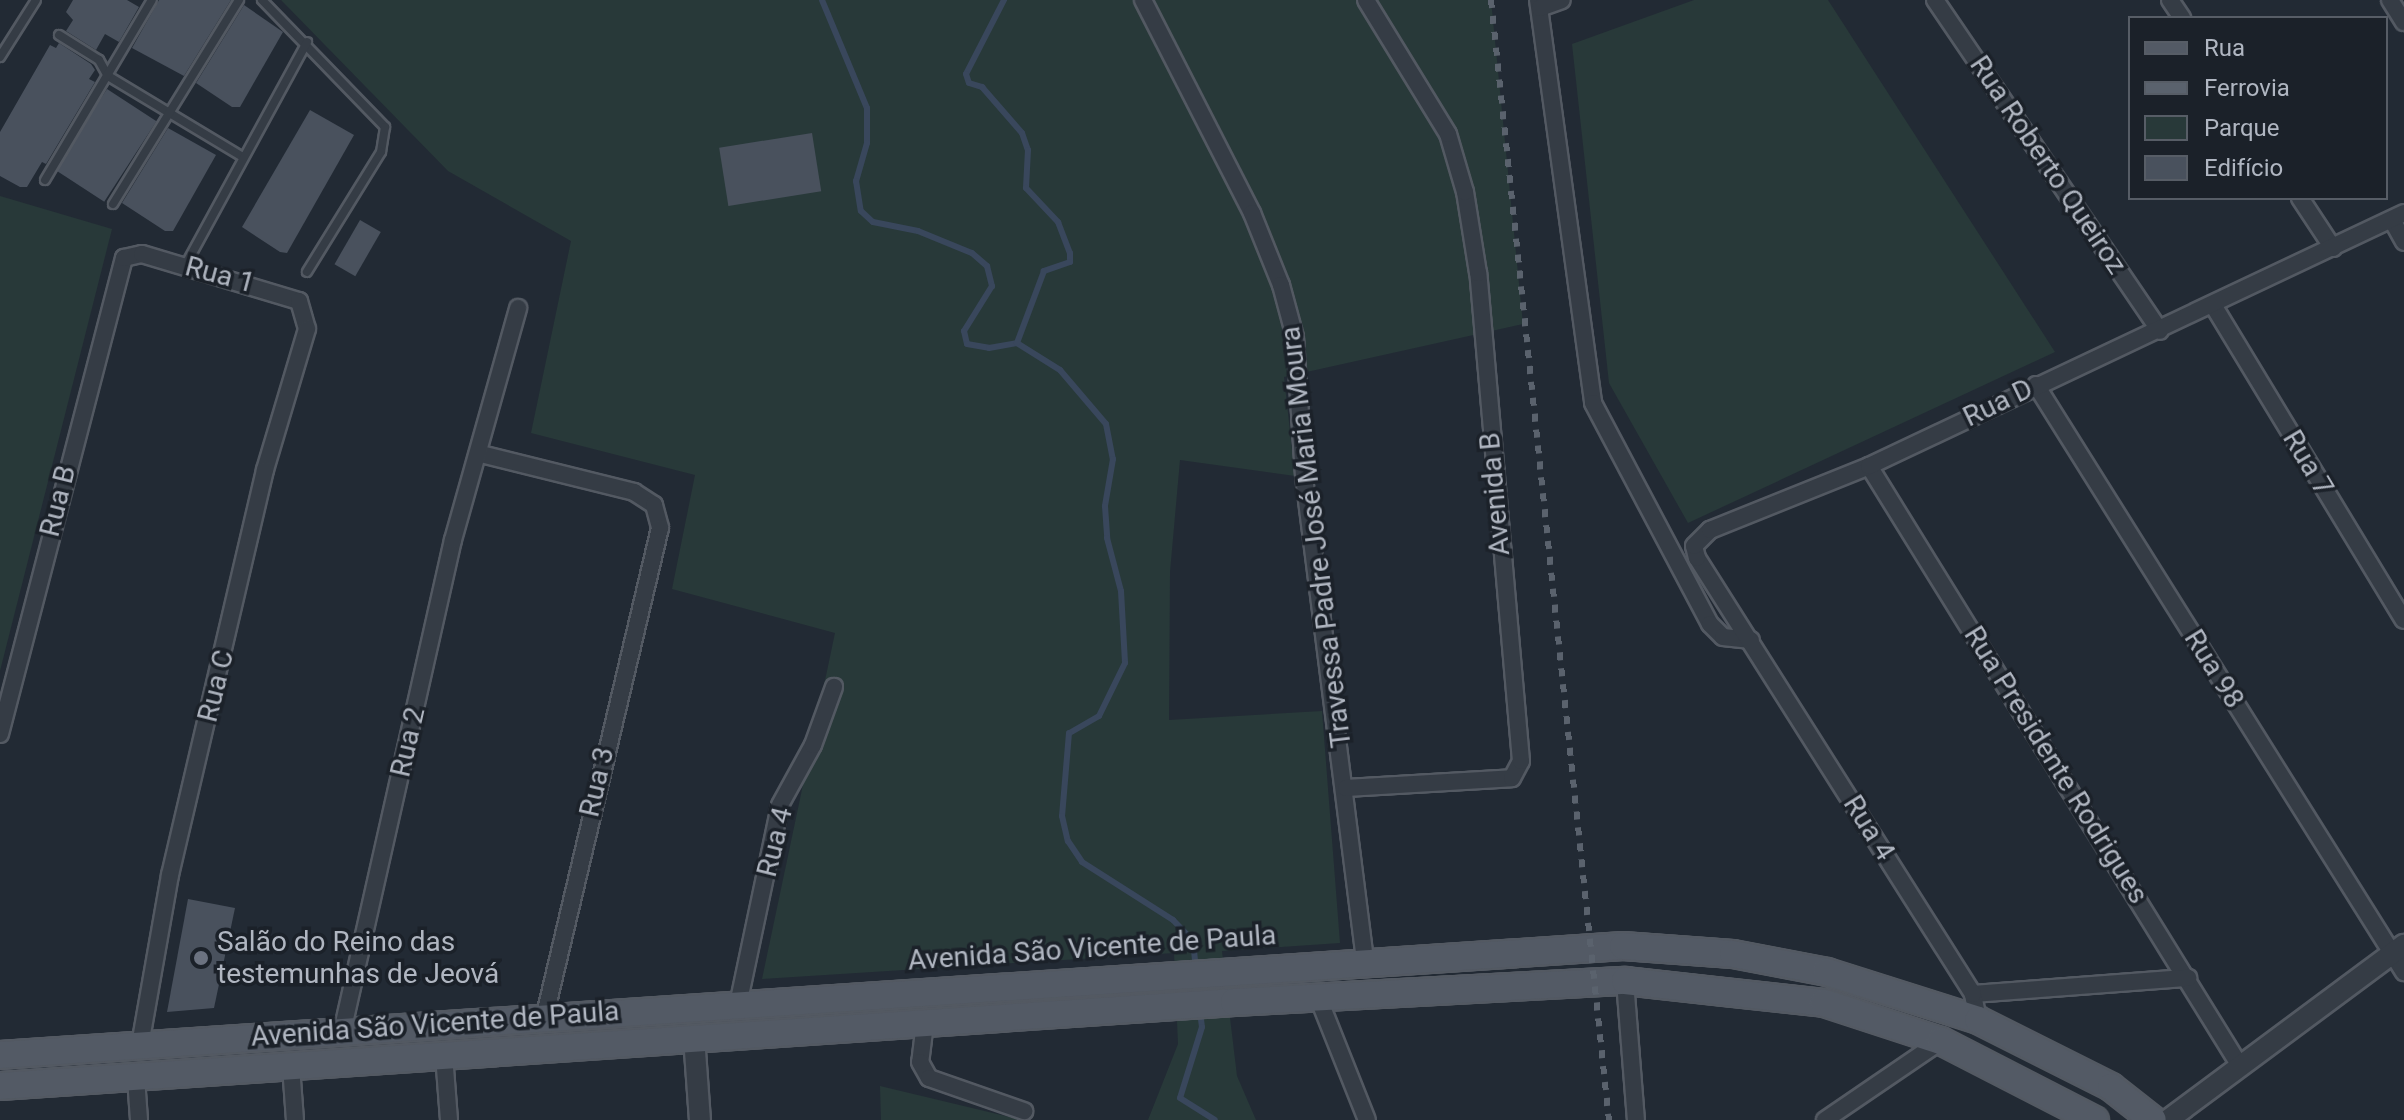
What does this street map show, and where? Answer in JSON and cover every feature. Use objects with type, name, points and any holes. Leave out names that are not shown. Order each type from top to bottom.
[{"type":"main road","name":"Avenida São Vicente de Paula","points":[[0,1055],[1591,945],[1733,954],[1827,972],[1978,1020],[2111,1087],[2153,1120]]},
{"type":"main road","name":"Avenida São Vicente de Paula","points":[[0,1086],[1234,1002],[1625,981],[1824,1003],[1941,1041],[2095,1120]]},
{"type":"main road","points":[[979,987],[981,1019]]},
{"type":"street","name":"Travessa Padre José Maria Moura","points":[[1143,0],[1252,213],[1288,311],[1365,961]]},
{"type":"street","name":"Avenida B","points":[[1346,788],[1512,778],[1521,761],[1478,273],[1465,192],[1448,134],[1366,0]]},
{"type":"street","points":[[1562,0],[1539,4],[1593,403],[1710,624],[1723,637],[1751,640]]},
{"type":"street","name":"Rua Roberto Queiroz","points":[[1935,0],[2160,331]]},
{"type":"street","points":[[2390,0],[2404,22]]},
{"type":"street","points":[[2301,200],[2333,248]]},
{"type":"street","points":[[2398,216],[2404,242]]},
{"type":"street","name":"Rua D","points":[[1751,640],[1697,558],[1694,546],[1710,530],[1869,466],[2398,216]]},
{"type":"street","name":"Rua 1","points":[[117,269],[133,253],[287,293],[307,313],[307,329]]},
{"type":"street","name":"Rua B","points":[[0,734],[117,269]]},
{"type":"street","name":"Rua 7","points":[[2213,305],[2404,620]]},
{"type":"street","name":"Rua 2","points":[[342,1032],[453,540],[481,454],[518,308]]},
{"type":"street","name":"Rua C","points":[[140,1046],[170,875],[265,470],[307,329]]},
{"type":"street","name":"Rua 98","points":[[2036,385],[2398,949],[2404,972]]},
{"type":"street","name":"Rua 3","points":[[481,454],[647,498],[658,515],[658,548],[613,713],[544,1019]]},
{"type":"street","name":"Rua Presidente Rodrigues","points":[[1869,466],[2240,1066]]},
{"type":"street","name":"Rua 4","points":[[1751,640],[1973,994],[1978,1020]]},
{"type":"street","name":"Rua 4","points":[[738,1005],[780,805],[808,757],[834,687]]},
{"type":"street","points":[[2168,1120],[2398,949]]},
{"type":"street","points":[[1973,994],[2188,978]]},
{"type":"street","points":[[1625,981],[1636,1120]]},
{"type":"street","points":[[1318,997],[1367,1120]]},
{"type":"street","points":[[925,1023],[920,1062],[929,1078],[1024,1111]]},
{"type":"street","points":[[694,1037],[700,1120]]},
{"type":"street","points":[[1825,1120],[1941,1041]]},
{"type":"street","points":[[444,1055],[449,1120]]},
{"type":"street","points":[[291,1066],[295,1120]]},
{"type":"street","points":[[136,1078],[139,1120]]},
{"type":"lane","points":[[0,57],[36,0]]},
{"type":"lane","points":[[45,180],[152,0]]},
{"type":"lane","points":[[113,204],[166,112],[239,0]]},
{"type":"lane","points":[[262,0],[378,114],[386,138],[307,272]]},
{"type":"lane","points":[[59,35],[99,60],[108,76],[243,157]]},
{"type":"lane","points":[[185,266],[307,42]]},
{"type":"green space","points":[[281,0],[1491,0],[1523,324],[1284,377],[1295,476],[1180,460],[1170,572],[1169,720],[1322,711],[1340,943],[1222,951],[1237,1076],[1256,1120],[1148,1120],[1178,1044],[1174,953],[762,979],[835,633],[672,589],[695,475],[531,433],[571,241],[448,171]]},
{"type":"green space","points":[[1694,0],[1828,0],[2055,352],[1688,523],[1609,383],[1572,44]]},
{"type":"green space","points":[[0,196],[112,229],[0,671]]},
{"type":"green space","points":[[880,1086],[1022,1120],[881,1120]]},
{"type":"building","points":[[73,0],[127,0],[139,7],[119,42],[105,34],[96,50],[66,31],[73,20],[66,12]]},
{"type":"building","points":[[159,0],[231,0],[184,76],[132,48]]},
{"type":"building","points":[[244,5],[283,32],[240,107],[232,107],[196,83]]},
{"type":"building","points":[[59,43],[91,64],[95,70],[89,79],[95,82],[46,164],[42,162],[27,187],[20,187],[0,176],[0,132],[50,45],[56,48]]},
{"type":"building","points":[[107,89],[156,121],[104,202],[55,170]]},
{"type":"building","points":[[310,110],[354,135],[287,253],[280,252],[242,227]]},
{"type":"building","points":[[168,128],[216,155],[173,231],[165,231],[122,203]]},
{"type":"building","points":[[812,133],[821,191],[728,206],[719,148]]},
{"type":"building","points":[[360,220],[381,232],[355,276],[334,264]]},
{"type":"building","name":"Salão do Reino das testemunhas de Jeová","points":[[188,899],[235,908],[214,1008],[167,1012]]},
{"type":"waterway","points":[[822,0],[867,108],[867,143],[856,181],[861,211],[873,222],[918,231],[972,253],[987,266],[992,286],[964,331],[967,344],[989,348],[1017,343],[1060,370],[1106,424],[1113,459],[1105,506],[1107,538],[1121,591],[1125,663],[1099,716],[1069,733],[1062,816],[1068,841],[1082,862],[1173,920],[1193,941],[1196,968]]},
{"type":"waterway","points":[[1004,0],[966,74],[969,83],[982,87],[1022,133],[1028,150],[1026,188],[1058,222],[1070,253],[1070,262],[1044,271],[1017,343]]},
{"type":"waterway","points":[[1200,1011],[1202,1027],[1180,1098],[1215,1120]]},
{"type":"railway","points":[[1491,0],[1609,1120]]},
{"type":"place","name":"Salão do Reino das testemunhas de Jeová","points":[[201,958]]}]
